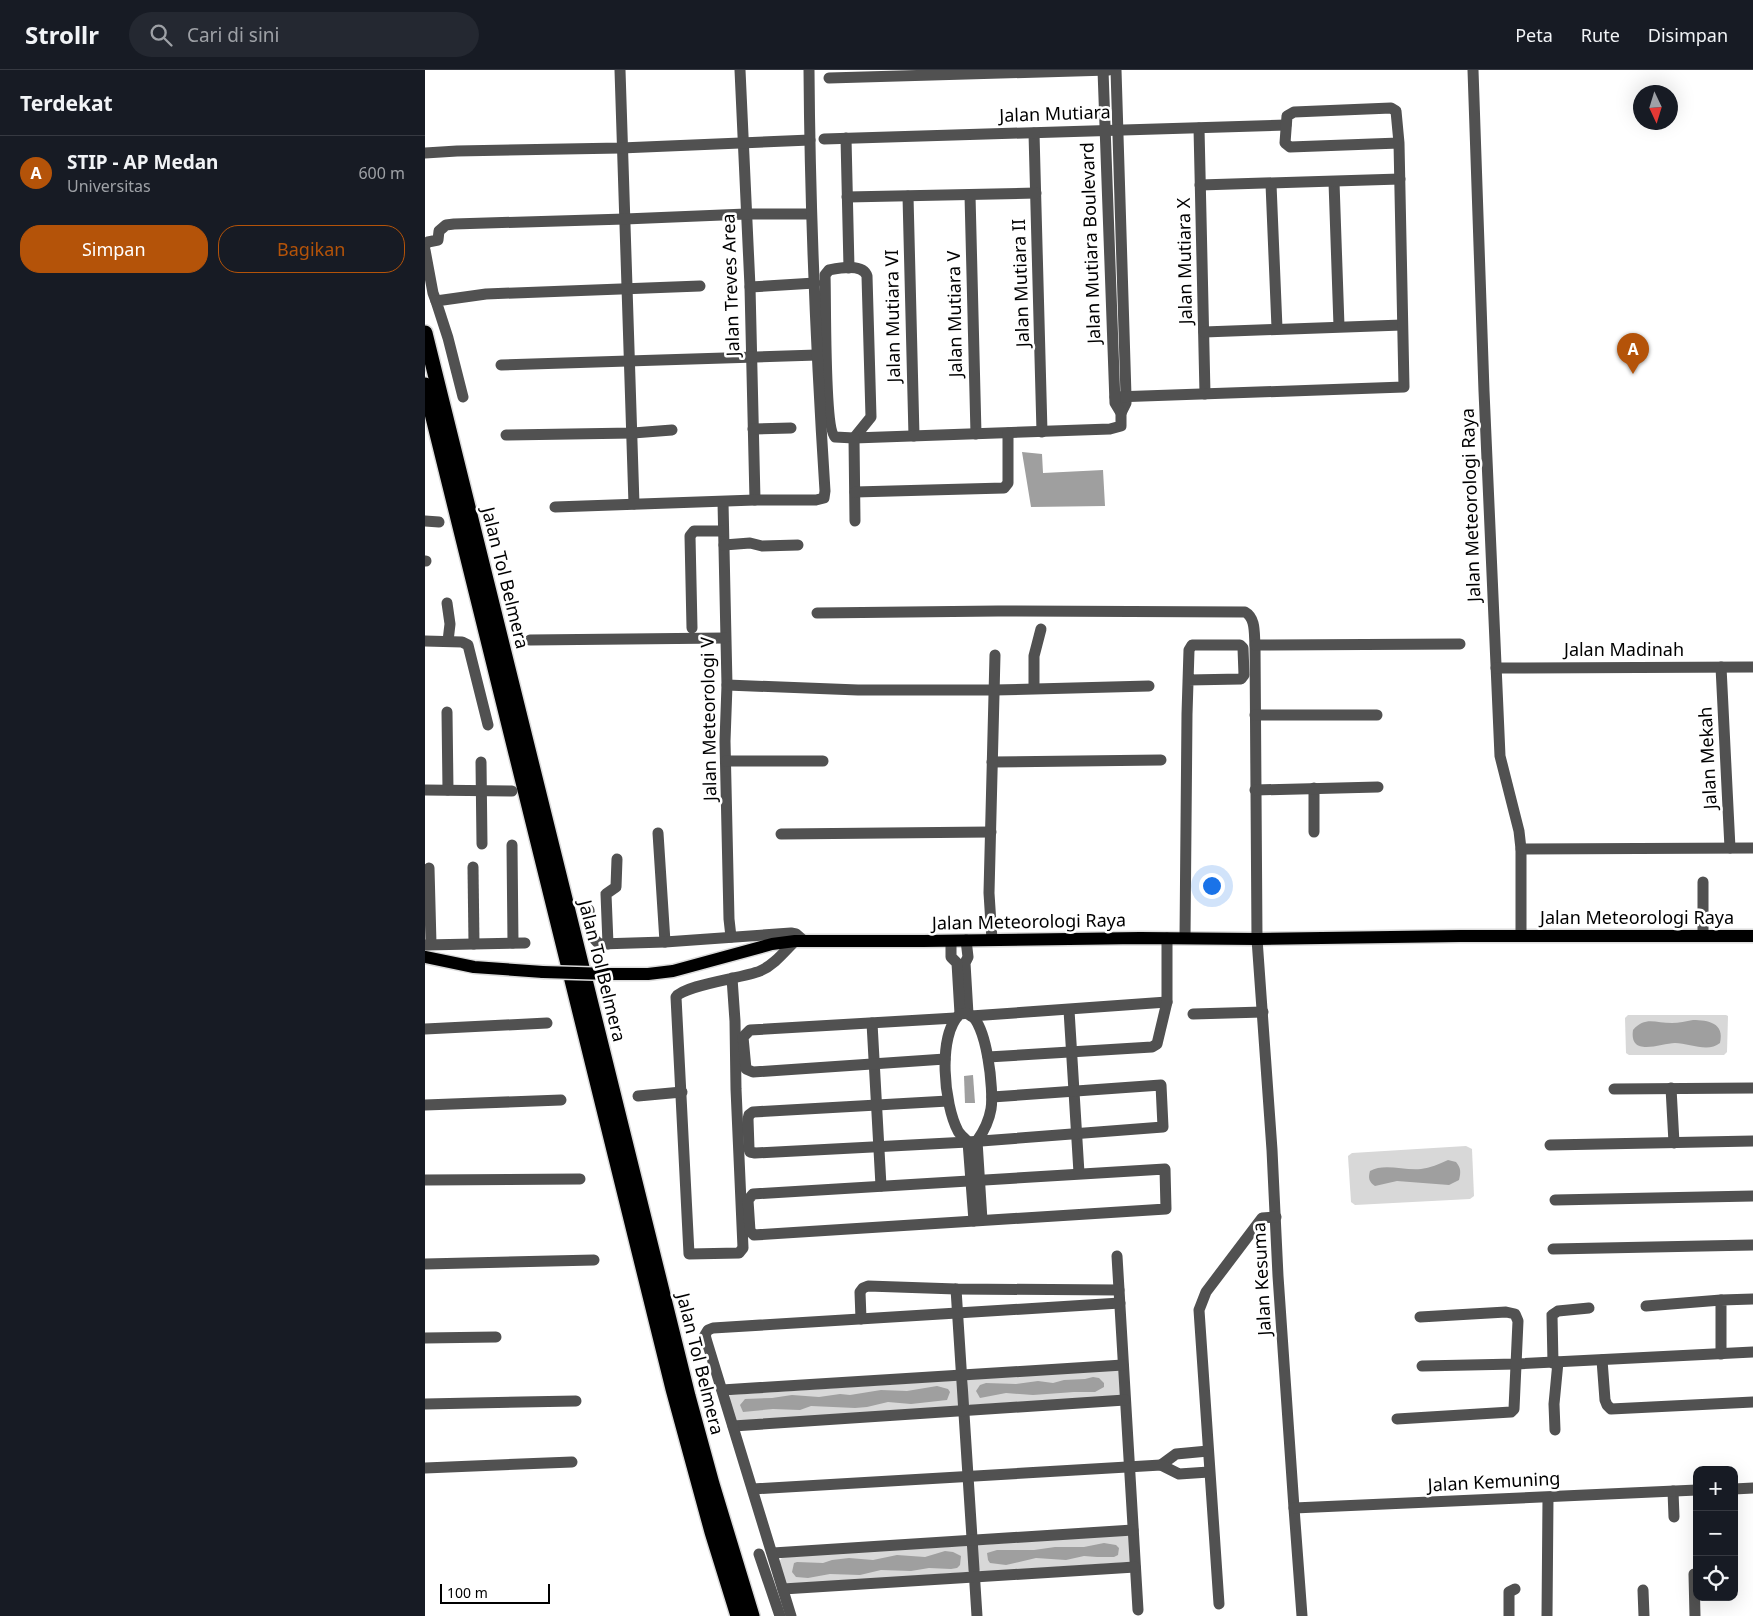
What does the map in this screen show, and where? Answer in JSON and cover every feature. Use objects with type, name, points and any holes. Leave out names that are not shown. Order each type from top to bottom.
[{"type":"highway","name":"Jalan Tol Belmera","points":[[425,333],[688,1396],[712,1484],[752,1616]]},
{"type":"highway","name":"Jalan Tol Belmera","points":[[425,385],[673,1388],[712,1532],[738,1616]]},
{"type":"main road","name":"Jalan Meteorologi Raya","points":[[425,957],[474,967],[543,972],[648,974],[673,971],[762,946],[799,941],[1753,936]]},
{"type":"street","points":[[620,70],[621,148],[633,433],[634,504]]},
{"type":"street","name":"Jalan Treves Area","points":[[740,70],[750,286],[755,500]]},
{"type":"street","points":[[555,507],[755,500],[816,500],[824,498],[811,214],[809,70]]},
{"type":"street","name":"Jalan Mutiara Boulevard","points":[[1103,70],[1120,396]]},
{"type":"street","points":[[829,78],[1117,70]]},
{"type":"street","name":"Jalan Mutiara Boulevard","points":[[1042,432],[1119,428],[1121,418],[1115,403],[1120,396],[1117,70]]},
{"type":"street","name":"Jalan Meteorologi Raya","points":[[1473,70],[1483,391],[1500,756],[1519,831],[1521,849],[1521,936]]},
{"type":"street","points":[[1120,396],[1403,388],[1405,384],[1402,325],[1400,179],[1399,143],[1397,112],[1391,108],[1294,112],[1287,116],[1285,143],[1290,147],[1399,143]]},
{"type":"street","name":"Jalan Mutiara","points":[[824,138],[1286,126]]},
{"type":"street","name":"Jalan Mutiara X","points":[[1199,128],[1205,394]]},
{"type":"street","name":"Jalan Mutiara II","points":[[1033,133],[1042,432]]},
{"type":"street","points":[[846,138],[849,268]]},
{"type":"street","points":[[425,153],[621,148],[810,140]]},
{"type":"street","points":[[1201,185],[1400,179]]},
{"type":"street","points":[[1334,182],[1339,326]]},
{"type":"street","points":[[1271,184],[1277,328]]},
{"type":"street","points":[[847,197],[1036,193]]},
{"type":"street","name":"Jalan Mutiara V","points":[[970,194],[976,434]]},
{"type":"street","name":"Jalan Mutiara VI","points":[[908,196],[914,436]]},
{"type":"street","points":[[425,245],[428,242],[439,240],[440,229],[449,224],[625,220],[746,214],[811,214]]},
{"type":"street","points":[[425,250],[433,293],[463,397]]},
{"type":"street","points":[[855,520],[854,438],[870,420],[867,276],[865,271],[861,269],[829,270],[825,275],[828,398],[832,434],[839,437],[854,438],[1042,432]]},
{"type":"street","points":[[750,286],[815,283]]},
{"type":"street","points":[[436,301],[486,294],[699,286]]},
{"type":"street","points":[[1204,332],[1402,325]]},
{"type":"street","points":[[501,365],[817,355]]},
{"type":"street","points":[[870,420],[891,436]]},
{"type":"street","points":[[753,429],[791,428]]},
{"type":"street","points":[[506,435],[633,433],[673,430]]},
{"type":"street","points":[[855,492],[1005,488],[1008,483],[1008,433]]},
{"type":"street","name":"Jalan Meteorologi V","points":[[723,502],[727,685],[726,761],[731,937]]},
{"type":"street","points":[[425,521],[439,522]]},
{"type":"street","points":[[692,628],[690,536],[694,531],[723,532]]},
{"type":"street","points":[[724,545],[750,542],[762,546],[798,545]]},
{"type":"street","points":[[447,603],[450,624],[448,641]]},
{"type":"street","name":"Jalan Kesuma","points":[[817,613],[998,611],[1245,612],[1252,619],[1255,645],[1257,939],[1293,1508],[1302,1616]]},
{"type":"street","points":[[1034,688],[1035,656],[1041,629]]},
{"type":"street","points":[[530,640],[725,638]]},
{"type":"street","points":[[425,641],[464,642],[468,645],[488,725]]},
{"type":"street","points":[[1255,645],[1460,644]]},
{"type":"street","points":[[1185,938],[1188,680],[1189,650],[1191,646],[1240,645],[1243,648],[1244,675],[1241,679],[1188,680]]},
{"type":"street","points":[[992,940],[989,893],[995,656]]},
{"type":"street","name":"Jalan Mekah","points":[[1721,667],[1730,848]]},
{"type":"street","name":"Jalan Madinah","points":[[1496,668],[1753,668]]},
{"type":"street","points":[[727,685],[858,690],[993,690],[1149,686]]},
{"type":"street","points":[[447,712],[447,790]]},
{"type":"street","points":[[1255,715],[1377,715]]},
{"type":"street","points":[[992,762],[1161,760]]},
{"type":"street","points":[[726,761],[823,761]]},
{"type":"street","points":[[481,762],[482,844]]},
{"type":"street","points":[[1255,790],[1378,787]]},
{"type":"street","points":[[1314,788],[1314,832]]},
{"type":"street","points":[[425,790],[511,790]]},
{"type":"street","points":[[658,832],[665,942]]},
{"type":"street","points":[[781,834],[991,832]]},
{"type":"street","points":[[512,845],[513,944]]},
{"type":"street","points":[[1521,849],[1753,848]]},
{"type":"street","points":[[608,944],[606,895],[616,887],[617,860]]},
{"type":"street","points":[[473,867],[474,944]]},
{"type":"street","points":[[429,868],[428,945],[525,943]]},
{"type":"street","points":[[1703,882],[1703,936]]},
{"type":"street","points":[[589,910],[595,942],[600,944],[665,942],[791,933],[796,934],[799,941],[759,971],[732,978],[683,991],[676,997],[689,1254],[739,1253],[743,1248],[732,978]]},
{"type":"street","points":[[988,1058],[1152,1047],[1157,1044],[1167,1002],[1167,938]]},
{"type":"street","points":[[961,963],[968,958],[967,940]]},
{"type":"street","points":[[951,941],[951,957],[961,963]]},
{"type":"street","points":[[961,963],[963,1015],[949,1038],[945,1059],[945,1080],[948,1101],[955,1126],[959,1133],[973,1142]]},
{"type":"street","points":[[945,1059],[753,1072],[746,1068],[743,1037],[750,1030],[1167,1002]]},
{"type":"street","points":[[1069,1010],[1079,1173]]},
{"type":"street","points":[[1193,1014],[1263,1012]]},
{"type":"street","points":[[963,1015],[983,1035],[991,1078],[992,1097],[987,1122],[973,1142],[978,1221]]},
{"type":"street","points":[[425,1029],[547,1023]]},
{"type":"street","points":[[872,1023],[881,1186]]},
{"type":"street","points":[[948,1101],[753,1112],[749,1115],[748,1119],[749,1149],[750,1152],[755,1153],[973,1142],[1163,1127],[1161,1086],[992,1097]]},
{"type":"street","points":[[1671,1088],[1674,1143]]},
{"type":"street","points":[[1614,1089],[1753,1088]]},
{"type":"street","points":[[638,1096],[682,1092]]},
{"type":"street","points":[[425,1105],[561,1100]]},
{"type":"street","points":[[1551,1145],[1753,1141]]},
{"type":"street","points":[[1165,1169],[1166,1209],[754,1235],[750,1231],[748,1200],[750,1195],[753,1194],[1079,1173],[1165,1169]]},
{"type":"street","points":[[425,1180],[580,1179]]},
{"type":"street","points":[[1555,1200],[1753,1196]]},
{"type":"street","points":[[1219,1604],[1199,1310],[1202,1299],[1215,1279],[1262,1218],[1276,1217]]},
{"type":"street","points":[[1553,1249],[1753,1245]]},
{"type":"street","points":[[1117,1256],[1138,1610]]},
{"type":"street","points":[[425,1264],[594,1260]]},
{"type":"street","points":[[861,1319],[860,1292],[868,1286],[956,1289],[1119,1290]]},
{"type":"street","points":[[956,1289],[977,1616]]},
{"type":"street","points":[[1646,1306],[1753,1299]]},
{"type":"street","points":[[1721,1300],[1721,1354]]},
{"type":"street","points":[[791,1616],[707,1342],[705,1335],[708,1330],[713,1328],[1120,1303]]},
{"type":"street","points":[[1555,1430],[1550,1363],[1552,1315],[1558,1311],[1589,1308]]},
{"type":"street","points":[[1397,1419],[1511,1412],[1515,1405],[1518,1321],[1515,1314],[1506,1312],[1420,1317]]},
{"type":"street","points":[[425,1338],[496,1337]]},
{"type":"street","points":[[1421,1366],[1550,1363],[1753,1352]]},
{"type":"street","points":[[1602,1360],[1605,1400],[1611,1409],[1753,1402]]},
{"type":"street","points":[[722,1390],[1123,1365]]},
{"type":"street","points":[[733,1426],[1125,1400]]},
{"type":"street","points":[[425,1404],[576,1401]]},
{"type":"street","points":[[1161,1465],[1176,1454],[1208,1452]]},
{"type":"street","points":[[425,1468],[572,1462]]},
{"type":"street","points":[[753,1490],[1161,1465],[1179,1474],[1209,1472]]},
{"type":"street","points":[[1738,1489],[1753,1488]]},
{"type":"street","name":"Jalan Kemuning","points":[[1293,1508],[1693,1490]]},
{"type":"street","points":[[1673,1491],[1674,1517]]},
{"type":"street","points":[[1542,1498],[1547,1616]]},
{"type":"street","points":[[773,1553],[1133,1530]]},
{"type":"street","points":[[759,1554],[781,1616]]},
{"type":"street","points":[[783,1589],[1135,1567]]},
{"type":"street","points":[[1509,1616],[1509,1592],[1515,1589]]},
{"type":"street","points":[[1643,1590],[1644,1616]]},
{"type":"street","points":[[1695,1601],[1695,1616]]},
{"type":"shaded area","points":[[1022,452],[1042,454],[1043,473],[1103,470],[1105,506],[1031,507]]},
{"type":"shaded area","points":[[1628,1015],[1726,1015],[1728,1016],[1727,1052],[1724,1055],[1629,1055],[1626,1053],[1625,1018]]},
{"type":"shaded area","points":[[1693,1020],[1709,1022],[1718,1027],[1721,1036],[1720,1043],[1710,1047],[1675,1043],[1647,1047],[1636,1044],[1633,1039],[1633,1030],[1642,1023],[1651,1021],[1675,1023]]},
{"type":"shaded area","points":[[973,1075],[975,1103],[965,1103],[964,1076]]},
{"type":"shaded area","points":[[1466,1146],[1472,1149],[1474,1196],[1470,1199],[1355,1205],[1351,1202],[1348,1156],[1352,1153]]},
{"type":"shaded area","points":[[1448,1160],[1456,1162],[1460,1172],[1459,1180],[1449,1185],[1397,1181],[1375,1186],[1369,1180],[1370,1171],[1376,1169],[1388,1167],[1421,1169]]},
{"type":"shaded area","points":[[1118,1370],[1120,1373],[1120,1396],[970,1405],[967,1402],[968,1379]]},
{"type":"shaded area","points":[[1093,1377],[1099,1378],[1104,1383],[1104,1387],[1095,1392],[1033,1395],[1006,1393],[980,1398],[976,1391],[980,1385],[986,1383],[1016,1384],[1038,1381],[1053,1383]]},
{"type":"shaded area","points":[[956,1380],[958,1383],[958,1407],[736,1421],[729,1398],[730,1395]]},
{"type":"shaded area","points":[[937,1386],[948,1389],[950,1392],[947,1400],[911,1404],[888,1402],[855,1408],[811,1406],[800,1410],[773,1409],[743,1412],[740,1405],[745,1399],[792,1395],[819,1397],[840,1394],[850,1395],[881,1390],[907,1391]]},
{"type":"shaded area","points":[[1129,1536],[1130,1562],[982,1572],[979,1570],[978,1545]]},
{"type":"shaded area","points":[[1104,1543],[1116,1545],[1119,1548],[1118,1555],[1114,1557],[1084,1556],[1066,1560],[1036,1558],[1006,1565],[990,1563],[987,1553],[997,1550],[1084,1547]]},
{"type":"shaded area","points":[[967,1546],[970,1569],[968,1572],[789,1585],[785,1583],[779,1562],[783,1556]]},
{"type":"shaded area","points":[[945,1551],[961,1556],[960,1565],[957,1568],[929,1568],[911,1571],[881,1570],[860,1575],[830,1574],[808,1578],[796,1577],[792,1572],[794,1563],[797,1562],[823,1563],[849,1558],[873,1560],[897,1555],[925,1557]]},
{"type":"place","name":"STIP - AP Medan","points":[[1633,374]]}]
